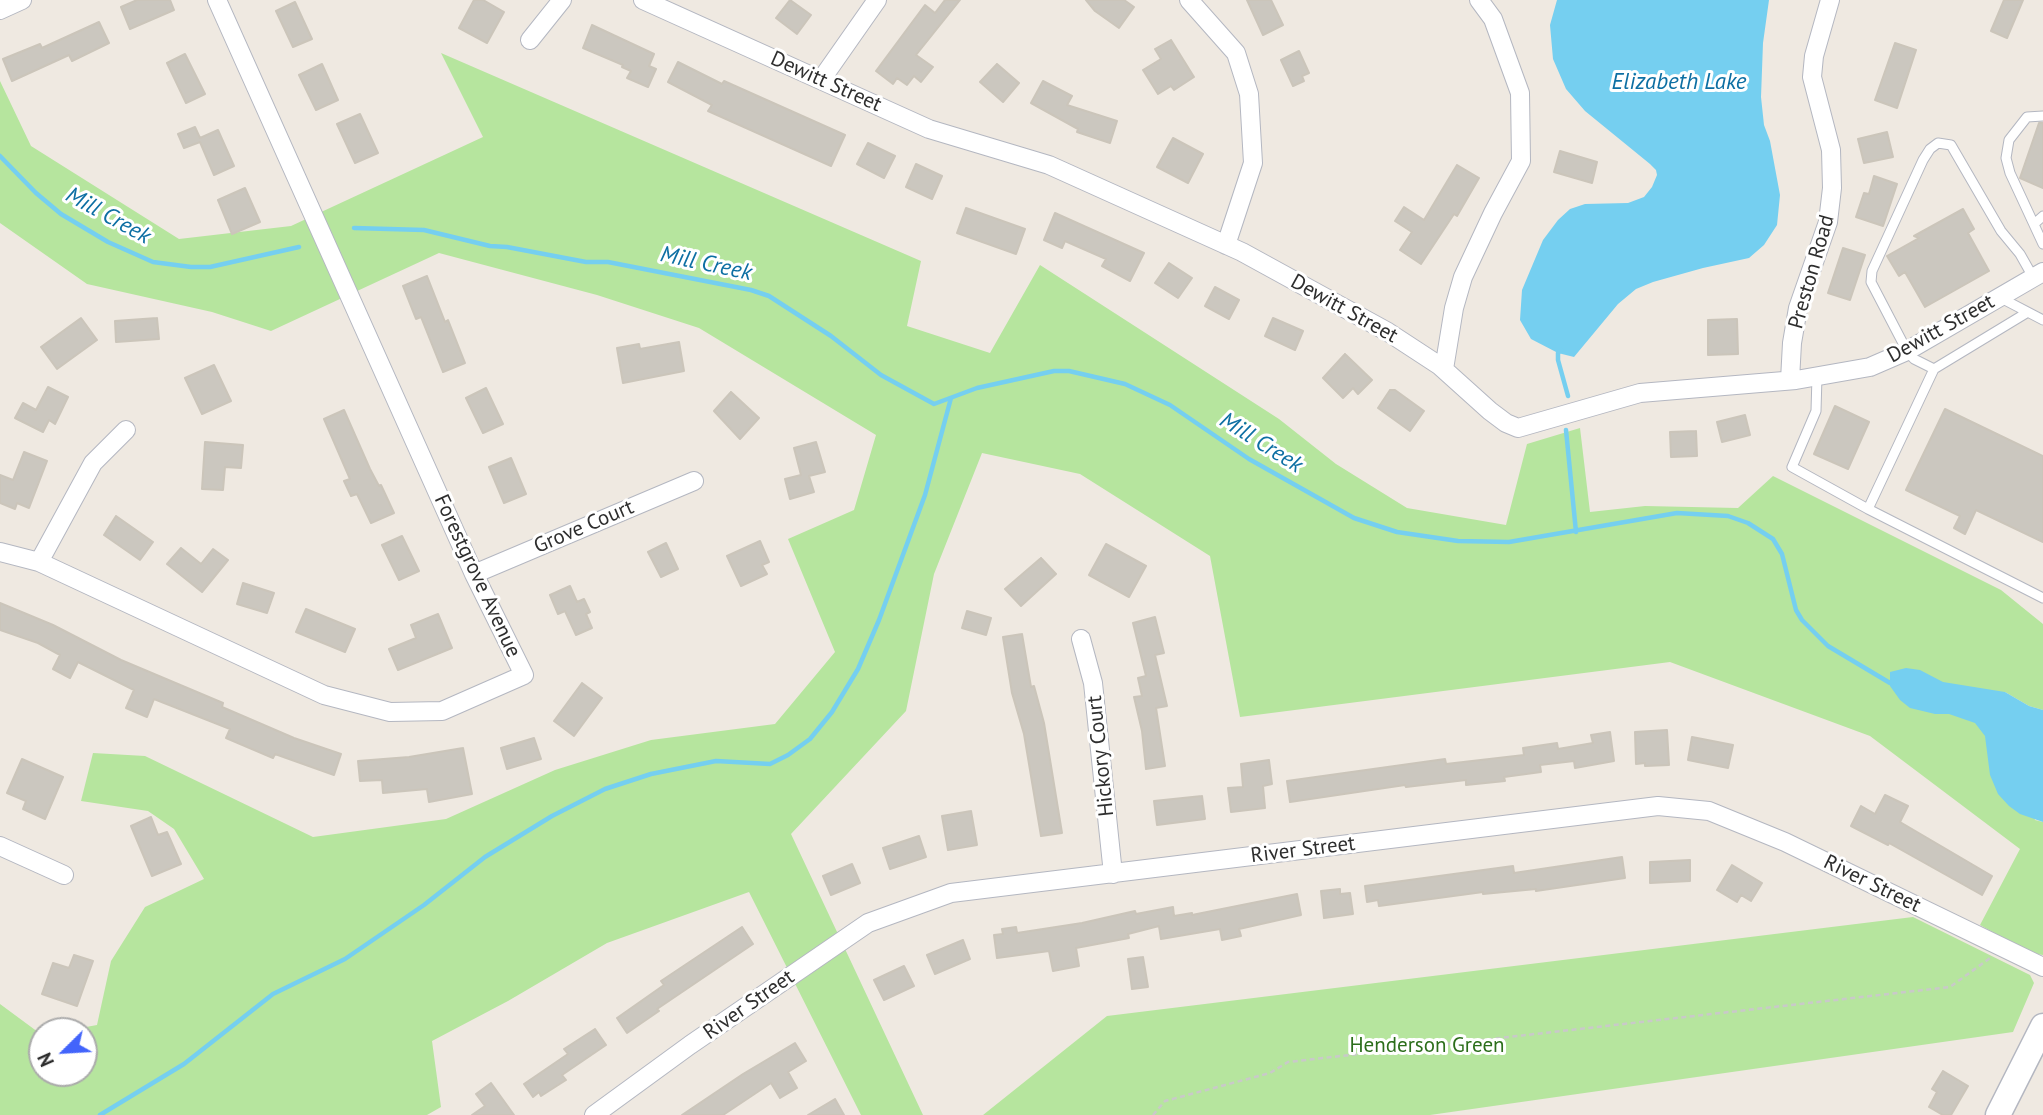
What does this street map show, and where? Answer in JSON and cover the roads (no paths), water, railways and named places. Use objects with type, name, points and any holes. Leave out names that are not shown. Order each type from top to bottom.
[{"type":"main road","points":[[1998,1115],[2043,1026]]},
{"type":"street","points":[[0,10],[22,0]]},
{"type":"street","name":"Forestgrove Avenue","points":[[0,552],[39,562],[324,695],[390,712],[442,711],[524,675],[474,574],[217,0]]},
{"type":"street","points":[[530,40],[562,0]]},
{"type":"street","name":"Dewitt Street","points":[[643,0],[929,129],[1049,165],[1226,245],[1388,332],[1444,369],[1490,411],[1518,428],[1640,393],[1790,380],[1870,366],[1907,351],[2038,275]]},
{"type":"street","points":[[821,80],[877,0]]},
{"type":"street","points":[[1189,0],[1236,53],[1250,94],[1253,163],[1226,245]]},
{"type":"street","points":[[1444,369],[1454,308],[1463,277],[1521,161],[1520,93],[1493,19],[1479,0]]},
{"type":"street","name":"Preston Road","points":[[1790,380],[1798,308],[1828,222],[1832,188],[1831,150],[1812,77],[1814,56],[1830,0]]},
{"type":"street","points":[[39,562],[93,463],[126,430]]},
{"type":"street","name":"Grove Court","points":[[474,574],[694,481]]},
{"type":"street","name":"Hickory Court","points":[[1081,639],[1093,683],[1113,874]]},
{"type":"street","name":"River Street","points":[[594,1115],[868,923],[951,893],[1658,806],[1709,811],[1785,842],[2043,967]]},
{"type":"street","points":[[0,846],[64,875]]},
{"type":"lane","points":[[2043,116],[2027,117],[2009,140],[2006,158],[2010,173],[2043,244]]},
{"type":"lane","points":[[1934,369],[1914,359],[1907,351],[1871,282],[1872,271],[1930,149],[1938,143],[1951,145],[2001,231],[2038,275]]},
{"type":"lane","points":[[2034,224],[2043,216]]},
{"type":"lane","points":[[1999,297],[2043,320]]},
{"type":"lane","points":[[1868,509],[1934,369],[2028,312]]},
{"type":"lane","points":[[1817,376],[1816,411],[1791,467],[2043,598]]},
{"type":"water","name":"Elizabeth Lake","points":[[1557,0],[1769,0],[1763,43],[1761,97],[1764,125],[1770,141],[1780,195],[1777,225],[1764,245],[1749,258],[1703,268],[1636,289],[1618,304],[1574,357],[1558,353],[1531,339],[1520,320],[1522,290],[1543,240],[1570,209],[1585,204],[1628,203],[1644,197],[1657,175],[1650,164],[1585,111],[1566,89],[1553,59],[1550,25]]},
{"type":"water","points":[[1906,668],[1920,670],[1943,682],[2005,692],[2029,706],[2043,710],[2043,822],[2020,814],[1998,794],[1990,775],[1985,736],[1975,723],[1949,714],[1935,714],[1910,708],[1900,700],[1890,686],[1890,672]]},
{"type":"waterway","name":"Mill Creek","points":[[0,156],[61,214],[108,242],[153,262],[210,267],[299,247]]},
{"type":"waterway","name":"Mill Creek","points":[[354,228],[424,230],[490,246],[586,262],[608,262],[751,290],[769,296],[831,336],[881,375],[934,404],[977,388],[1054,371],[1069,371],[1125,384],[1170,405],[1249,459],[1354,518],[1397,532],[1458,541],[1509,542],[1677,513],[1728,516],[1748,523],[1773,539],[1782,554],[1796,610],[1802,620],[1828,646],[1890,683],[1894,680]]},
{"type":"waterway","points":[[1561,350],[1558,360],[1568,396]]},
{"type":"waterway","points":[[100,1115],[184,1064],[273,994],[345,959],[424,905],[485,857],[552,816],[605,789],[651,774],[716,761],[770,764],[810,739],[832,712],[858,669],[879,620],[925,495],[951,398]]},
{"type":"waterway","points":[[1566,430],[1576,532]]},
{"type":"park label","name":"Henderson Green","points":[[1427,1046]]}]
